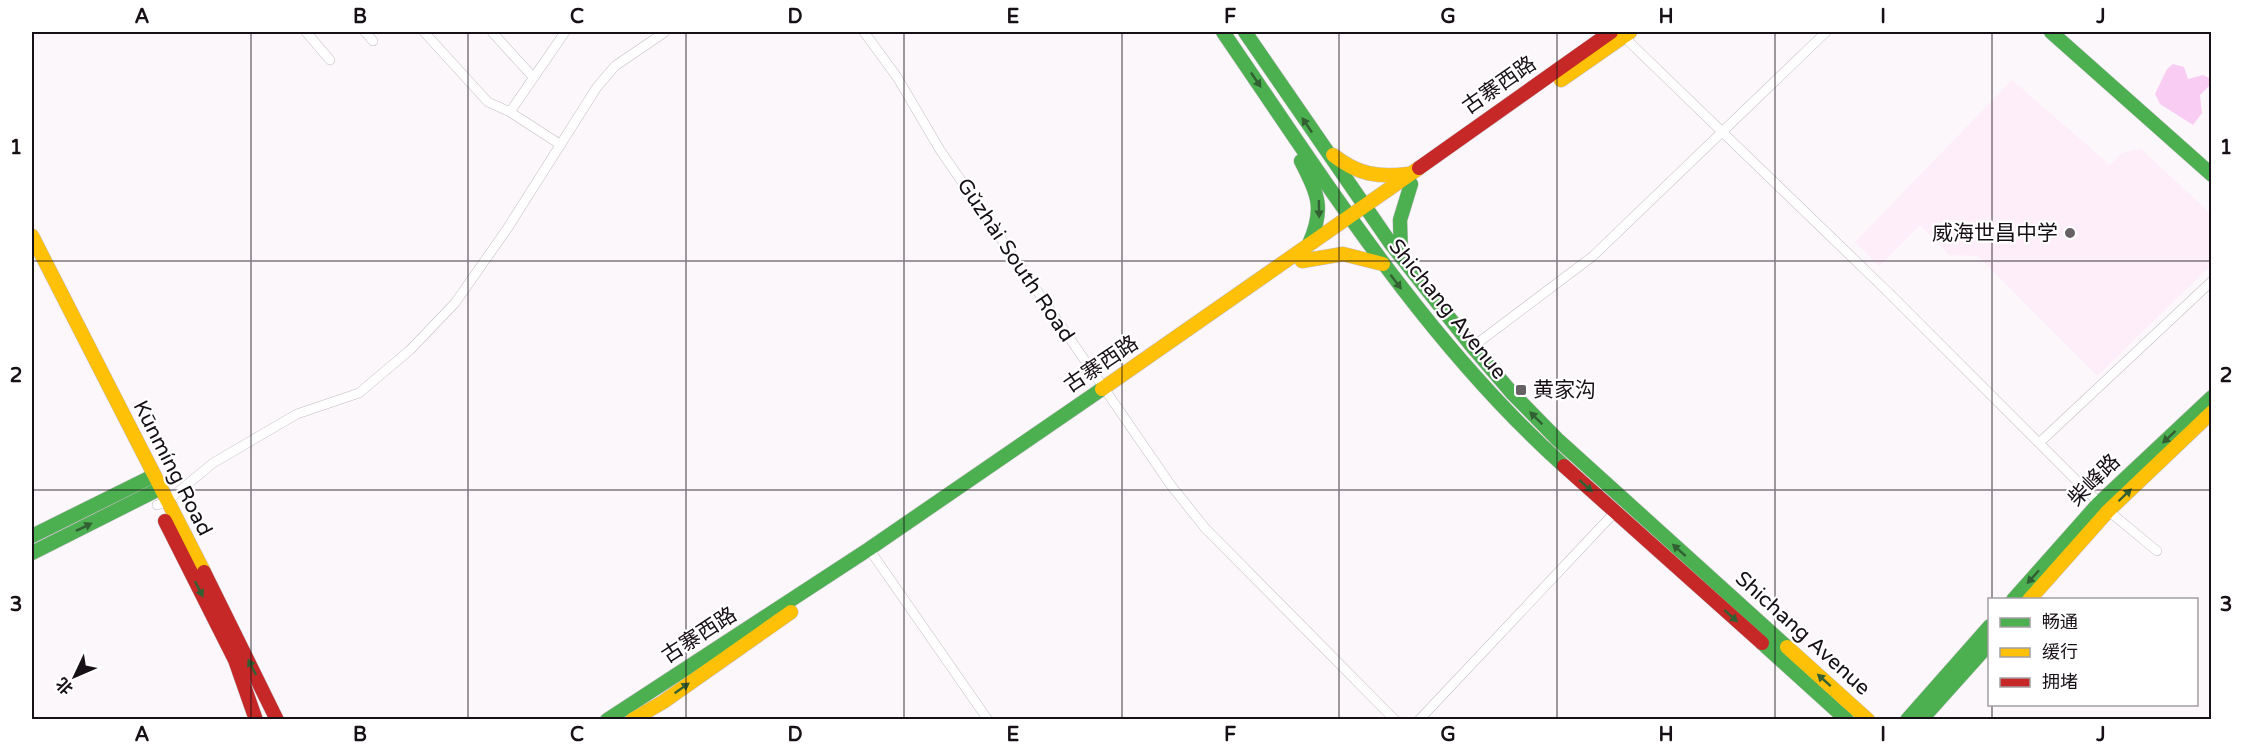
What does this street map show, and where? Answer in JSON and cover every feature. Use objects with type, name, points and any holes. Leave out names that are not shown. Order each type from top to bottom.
[{"type":"main road","name":"Shichang Avenue","points":[[1223,32],[1351,221],[1457,359],[1500,405],[1615,512],[1847,720]]},
{"type":"main road","name":"Shichang Avenue","points":[[1245,32],[1365,211],[1401,260],[1471,348],[1512,394],[1557,439],[1868,720]]},
{"type":"main road","points":[[2052,32],[2211,175]]},
{"type":"main road","name":"古寨西路","points":[[1105,390],[1302,261],[1351,221],[1621,33]]},
{"type":"main road","points":[[1293,135],[1299,156],[1320,202],[1317,227],[1308,246]]},
{"type":"main road","points":[[1320,143],[1350,169],[1369,176],[1411,179],[1402,202],[1398,236],[1401,260]]},
{"type":"main road","name":"古寨西路","points":[[633,720],[663,702],[871,551],[1105,390],[1308,246],[1351,221]]},
{"type":"main road","name":"Kūnmíng Road","points":[[32,236],[234,660],[256,720]]},
{"type":"main road","points":[[1302,261],[1329,253],[1344,252],[1383,264]]},
{"type":"main road","name":"Kūnmíng Road","points":[[32,255],[155,491],[228,617],[277,720]]},
{"type":"main road","name":"柴峰路","points":[[2015,598],[2211,397]]},
{"type":"main road","name":"柴峰路","points":[[2031,598],[2104,507],[2211,412]]},
{"type":"main road","points":[[32,536],[155,491]]},
{"type":"main road","points":[[32,553],[155,491]]},
{"type":"main road","name":"古寨西路","points":[[607,720],[871,551]]},
{"type":"main road","points":[[1907,720],[1988,627]]},
{"type":"main road","points":[[1922,720],[1988,645]]},
{"type":"street","points":[[306,32],[330,60]]},
{"type":"street","points":[[365,32],[373,40]]},
{"type":"street","points":[[424,32],[488,102],[510,112],[561,145]]},
{"type":"street","points":[[492,32],[533,77]]},
{"type":"street","points":[[510,112],[565,32]]},
{"type":"street","points":[[155,491],[213,463],[297,414],[359,393],[410,350],[455,303],[507,229],[597,87],[615,66],[665,32]]},
{"type":"street","name":"Gǔzhài South Road","points":[[864,32],[897,77],[940,150],[1170,484],[1205,528],[1395,720]]},
{"type":"street","points":[[1471,348],[1593,256],[1826,32]]},
{"type":"street","points":[[1621,33],[2104,507],[2157,551]]},
{"type":"street","points":[[2039,443],[2211,281]]},
{"type":"street","points":[[1419,720],[1615,512]]},
{"type":"street","points":[[871,551],[988,720]]},
{"type":"shaded area","points":[[2173,64],[2184,67],[2188,79],[2203,75],[2211,79],[2211,84],[2200,95],[2202,113],[2193,125],[2160,104],[2155,94],[2167,69]]},
{"type":"shaded area","name":"威海世昌中学","points":[[2012,80],[2110,165],[2122,153],[2141,149],[2211,214],[2211,265],[2097,376],[1978,256],[1949,255],[1920,225],[1879,266],[1855,242]]},
{"type":"traffic: fast","points":[[1223,32],[1340,203],[1423,314],[1514,418],[1564,466]]},
{"type":"traffic: fast","points":[[1245,32],[1391,244],[1512,393],[1557,439],[1787,647]]},
{"type":"traffic: fast","points":[[2051,32],[2212,175]]},
{"type":"traffic: fast","points":[[1301,161],[1312,183],[1318,211],[1309,244]]},
{"type":"traffic: fast","points":[[1401,257],[1400,220],[1411,184]]},
{"type":"traffic: fast","points":[[607,720],[869,549],[1102,389]]},
{"type":"traffic: fast","points":[[2015,598],[2099,503],[2212,397]]},
{"type":"traffic: fast","points":[[32,536],[153,476]]},
{"type":"traffic: fast","points":[[32,553],[159,489]]},
{"type":"traffic: fast","points":[[1907,720],[1988,628]]},
{"type":"traffic: fast","points":[[1762,643],[1847,720]]},
{"type":"traffic: fast","points":[[1921,720],[1988,645]]},
{"type":"traffic: slow","points":[[1561,80],[1630,32]]},
{"type":"traffic: slow","points":[[1333,155],[1351,167],[1368,173],[1408,174]]},
{"type":"traffic: slow","points":[[1102,389],[1419,168]]},
{"type":"traffic: slow","points":[[32,236],[204,572]]},
{"type":"traffic: slow","points":[[1302,261],[1343,254],[1383,264]]},
{"type":"traffic: slow","points":[[2031,598],[2108,511],[2212,412]]},
{"type":"traffic: slow","points":[[632,720],[663,702],[791,612]]},
{"type":"traffic: slow","points":[[1787,647],[1868,720]]},
{"type":"traffic: jam","points":[[1419,168],[1611,32]]},
{"type":"traffic: jam","points":[[1564,466],[1762,643]]},
{"type":"traffic: jam","points":[[165,521],[235,660],[256,720]]},
{"type":"traffic: jam","points":[[204,572],[277,720]]},
{"type":"place","name":"威海世昌中学","points":[[2070,233]]},
{"type":"place","name":"黄家沟","points":[[1521,390]]}]
